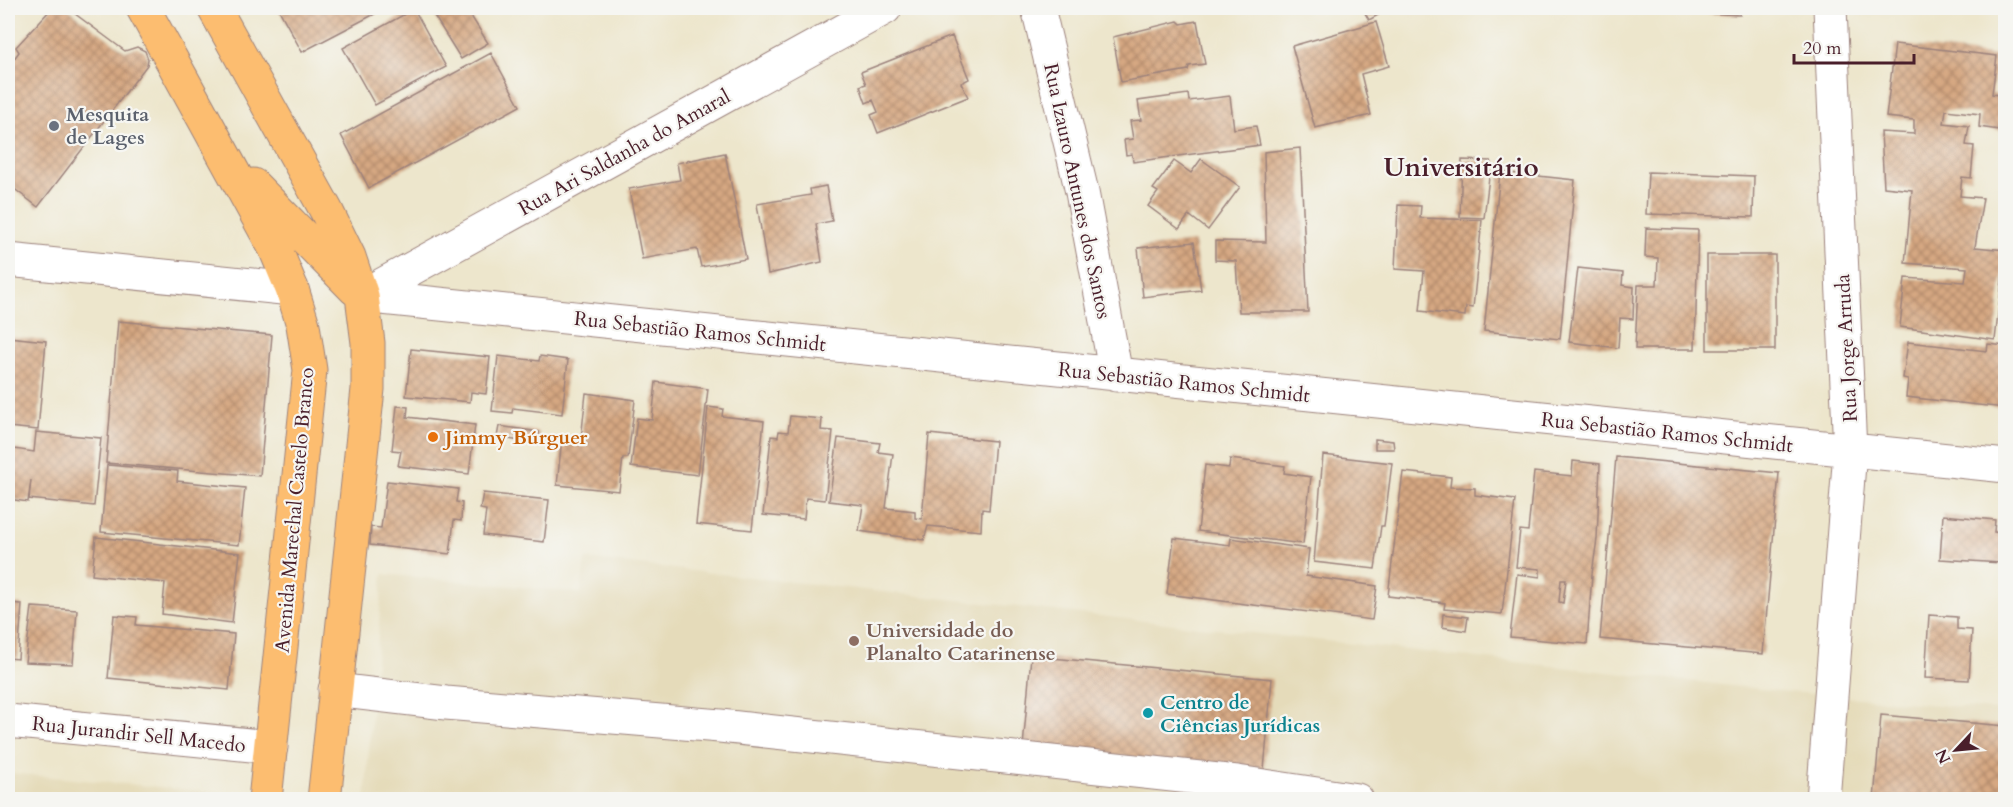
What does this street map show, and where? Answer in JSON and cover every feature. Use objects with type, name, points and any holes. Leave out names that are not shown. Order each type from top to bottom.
[{"type":"main road","name":"Avenida Marechal Castelo Branco","points":[[143,8],[274,248],[292,289],[303,325],[310,370],[265,800]]},
{"type":"main road","points":[[214,8],[326,210],[349,257],[362,296],[368,343],[368,389],[324,800]]},
{"type":"main road","points":[[226,158],[362,296]]},
{"type":"street","name":"Rua Ari Saldanha do Amaral","points":[[362,296],[885,8]]},
{"type":"street","name":"Rua Izauro Antunes dos Santos","points":[[1038,8],[1082,192],[1116,375]]},
{"type":"street","name":"Rua Jorge Arruda","points":[[1823,800],[1850,451],[1830,8]]},
{"type":"street","points":[[8,260],[292,289]]},
{"type":"street","name":"Rua Sebastião Ramos Schmidt","points":[[362,296],[2006,466]]},
{"type":"street","points":[[335,690],[446,703],[720,726],[1237,782],[1357,800]]},
{"type":"street","name":"Rua Jurandir Sell Macedo","points":[[8,722],[271,747]]},
{"type":"shaded area","name":"Universidade do Planalto Catarinense","points":[[585,559],[1768,690],[2005,711],[2005,799],[365,800],[383,574],[581,593]]},
{"type":"shaded area","points":[[8,773],[245,795],[244,799],[8,799]]},
{"type":"building","name":"Mesquita de Lages","points":[[52,8],[67,8],[125,51],[137,47],[145,51],[148,59],[147,65],[38,207],[8,184],[8,67],[19,52],[16,47]]},
{"type":"building","points":[[278,8],[386,8],[302,52]]},
{"type":"building","points":[[444,8],[466,8],[488,43],[461,59],[433,14]]},
{"type":"building","points":[[1362,8],[1385,8],[1387,10],[1369,20]]},
{"type":"building","points":[[1667,8],[1741,8],[1740,15],[1667,11]]},
{"type":"building","points":[[414,9],[446,67],[375,105],[343,48]]},
{"type":"building","points":[[1178,21],[1181,24],[1197,21],[1205,64],[1189,66],[1188,70],[1121,82],[1113,37]]},
{"type":"building","points":[[1376,22],[1389,66],[1361,74],[1371,115],[1315,128],[1292,46]]},
{"type":"building","points":[[952,36],[969,79],[961,83],[968,97],[878,133],[871,115],[878,112],[873,100],[866,103],[860,86],[866,84],[861,72]]},
{"type":"building","points":[[1895,44],[1997,56],[1992,94],[2006,96],[2006,131],[1979,127],[1980,114],[1946,110],[1944,123],[1969,126],[1966,145],[1974,146],[1971,178],[1962,177],[1960,196],[1983,198],[1975,247],[2006,250],[2006,272],[2003,272],[1995,340],[1900,327],[1905,278],[1965,282],[1967,268],[1905,263],[1912,190],[1884,187],[1881,132],[1914,134],[1914,120],[1886,117]]},
{"type":"building","points":[[491,53],[520,106],[369,188],[341,135]]},
{"type":"building","points":[[1188,94],[1189,101],[1230,96],[1234,129],[1256,126],[1260,145],[1133,162],[1132,154],[1126,155],[1124,140],[1133,139],[1130,121],[1141,120],[1138,101]]},
{"type":"building","points":[[1300,148],[1308,312],[1239,312],[1236,261],[1215,260],[1215,241],[1266,242],[1264,152]]},
{"type":"building","points":[[725,153],[746,259],[701,267],[697,249],[642,259],[629,189],[680,180],[677,163]]},
{"type":"building","points":[[1201,159],[1240,187],[1208,230],[1189,215],[1179,229],[1148,206],[1158,192],[1153,189],[1174,161],[1191,173]]},
{"type":"building","points":[[1462,160],[1491,161],[1484,218],[1460,217]]},
{"type":"building","points":[[1500,172],[1575,180],[1560,339],[1484,331]]},
{"type":"building","points":[[1648,172],[1754,176],[1753,217],[1646,214]]},
{"type":"building","points":[[826,186],[832,221],[816,224],[822,262],[768,274],[757,204],[811,195],[810,189]]},
{"type":"building","points":[[1398,205],[1421,206],[1420,218],[1482,220],[1473,308],[1466,307],[1465,316],[1420,311],[1424,271],[1395,269]]},
{"type":"building","points":[[1646,228],[1698,230],[1695,349],[1635,349],[1638,285],[1657,285],[1658,258],[1645,257]]},
{"type":"building","points":[[1194,242],[1201,290],[1143,297],[1138,248]]},
{"type":"building","points":[[1707,255],[1775,255],[1775,350],[1707,350]]},
{"type":"building","points":[[1578,268],[1623,273],[1622,285],[1634,287],[1633,319],[1620,318],[1618,348],[1569,342]]},
{"type":"building","points":[[118,321],[272,335],[260,476],[106,463]]},
{"type":"building","points":[[8,337],[46,341],[38,430],[8,427]]},
{"type":"building","points":[[1908,342],[1987,351],[1988,344],[2006,346],[2005,408],[1906,397],[1908,379],[1903,378]]},
{"type":"building","points":[[411,349],[490,357],[486,394],[471,392],[470,402],[406,396]]},
{"type":"building","points":[[498,356],[539,361],[540,356],[568,360],[562,414],[513,408],[512,413],[492,411]]},
{"type":"building","points":[[656,382],[708,389],[698,475],[631,467],[637,418],[652,420]]},
{"type":"building","points":[[586,393],[635,400],[628,458],[623,458],[619,491],[557,485],[562,438],[581,440]]},
{"type":"building","name":"Jimmy Búrguer","points":[[397,406],[408,407],[407,417],[475,425],[469,474],[398,466],[401,451],[392,450]]},
{"type":"building","points":[[708,407],[723,409],[722,416],[764,421],[752,530],[696,524]]},
{"type":"building","points":[[790,416],[822,419],[821,430],[833,431],[825,500],[806,498],[804,519],[763,515],[771,436],[778,437],[779,431],[788,432]]},
{"type":"building","points":[[499,426],[539,432],[538,444],[497,437]]},
{"type":"building","points":[[36,432],[101,438],[94,506],[29,499],[31,480],[28,502],[8,499],[8,448],[34,452]]},
{"type":"building","points":[[929,434],[995,441],[989,510],[982,509],[981,531],[928,526],[924,540],[859,531],[863,505],[829,501],[838,438],[880,443],[878,452],[893,454],[886,508],[915,511],[915,518],[922,519]]},
{"type":"building","points":[[1375,439],[1393,441],[1394,449],[1375,449]]},
{"type":"building","points":[[1323,455],[1392,463],[1384,526],[1381,526],[1375,569],[1314,562]]},
{"type":"building","points":[[1616,457],[1779,473],[1763,654],[1600,639]]},
{"type":"building","points":[[1230,459],[1285,466],[1284,473],[1311,477],[1303,544],[1198,531],[1205,465],[1229,468]]},
{"type":"building","points":[[1573,461],[1600,464],[1597,539],[1587,644],[1510,637],[1517,574],[1540,577],[1540,569],[1516,567],[1520,530],[1528,531],[1534,472],[1572,476]],"holes":[[[1561,580],[1566,580],[1563,603],[1559,602]]]},
{"type":"building","points":[[107,465],[178,471],[177,481],[245,488],[239,545],[101,532]]},
{"type":"building","points":[[1403,472],[1451,477],[1450,487],[1475,488],[1475,495],[1515,500],[1502,614],[1444,609],[1445,603],[1388,596]]},
{"type":"building","points":[[387,481],[458,489],[456,502],[462,503],[461,521],[454,520],[450,554],[370,545],[371,527],[381,528]]},
{"type":"building","points":[[483,493],[549,500],[544,542],[483,535],[486,510],[480,509]]},
{"type":"building","points":[[1943,515],[1995,520],[1994,532],[2005,533],[2001,563],[1940,559]]},
{"type":"building","points":[[96,537],[240,553],[232,623],[162,614],[165,583],[92,575]]},
{"type":"building","points":[[1174,538],[1230,545],[1231,538],[1309,549],[1306,576],[1377,586],[1372,620],[1167,594]]},
{"type":"building","points":[[8,603],[22,604],[18,659],[8,658]]},
{"type":"building","points":[[32,607],[77,610],[73,664],[25,662]]},
{"type":"building","points":[[1443,614],[1468,617],[1466,631],[1442,627]]},
{"type":"building","points":[[114,615],[137,617],[136,625],[234,634],[229,690],[108,678]]},
{"type":"building","points":[[1929,615],[1957,617],[1957,629],[1972,630],[1969,680],[1925,678]]},
{"type":"building","name":"Centro de Ciências Jurídicas","points":[[1031,656],[1272,679],[1264,770],[1023,747]]},
{"type":"building","points":[[1881,715],[2006,726],[2006,800],[1874,800]]},
{"type":"place","name":"Mesquita de Lages","points":[[54,126]]},
{"type":"place","name":"Jimmy Búrguer","points":[[433,437]]},
{"type":"place","name":"Universidade do Planalto Catarinense","points":[[854,641]]},
{"type":"place","name":"Centro de Ciências Jurídicas","points":[[1148,713]]},
{"type":"district","name":"Universitário","points":[[1461,167]]}]
